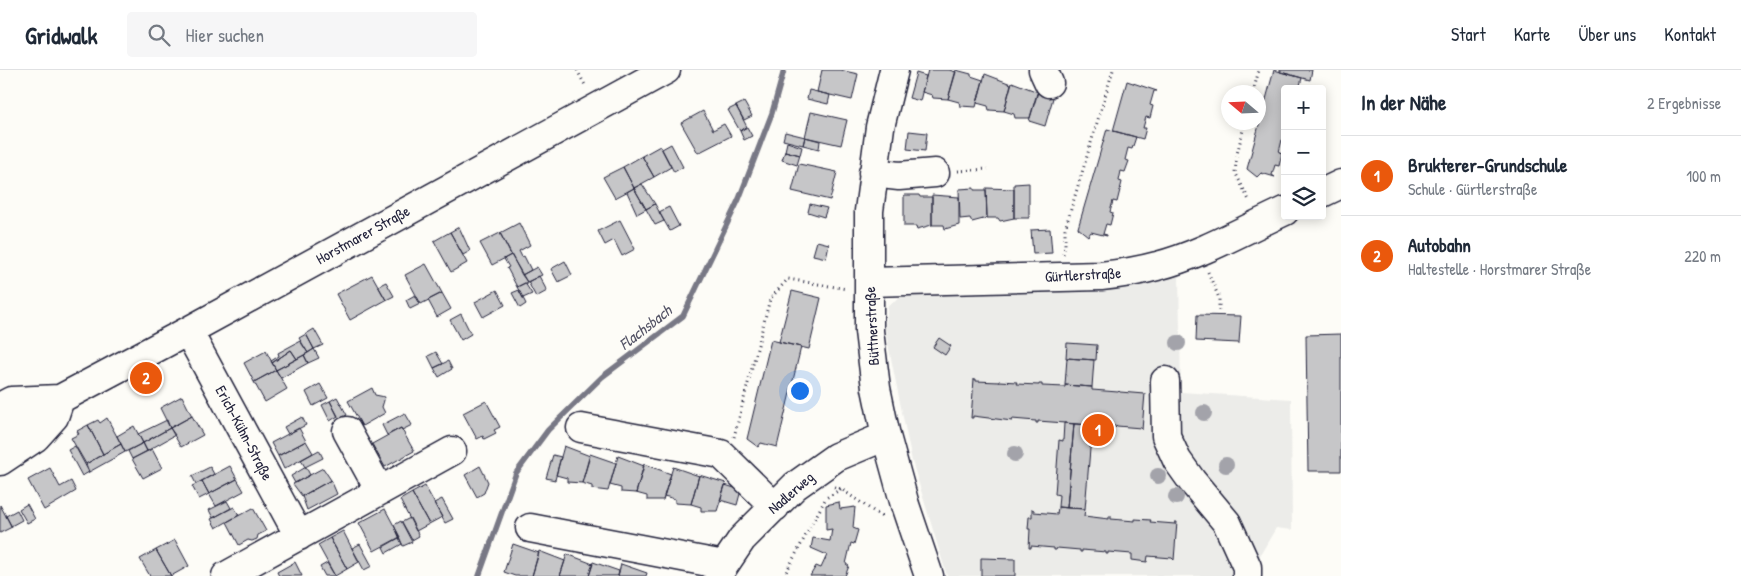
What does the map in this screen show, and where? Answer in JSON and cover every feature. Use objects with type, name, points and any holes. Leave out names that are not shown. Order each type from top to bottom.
[{"type":"street","name":"Horstmarer Straße","points":[[0,434],[60,399],[666,70]]},
{"type":"street","name":"Büttnerstraße","points":[[894,70],[880,127],[873,173],[862,286],[876,388],[886,436],[905,505],[929,576]]},
{"type":"street","points":[[873,173],[899,176],[935,173]]},
{"type":"street","points":[[1326,192],[1341,184]]},
{"type":"street","name":"Gürtlerstraße","points":[[862,286],[1101,276],[1123,273],[1159,266],[1198,251],[1281,213]]},
{"type":"street","name":"Erich-Kühn-Straße","points":[[188,331],[299,536]]},
{"type":"street","points":[[1165,381],[1166,436],[1177,460],[1227,523],[1247,567],[1247,576]]},
{"type":"street","name":"Horstmarer Straße","points":[[0,407],[11,402],[60,399]]},
{"type":"street","points":[[0,461],[36,437],[54,417],[60,399]]},
{"type":"street","points":[[581,428],[721,454],[775,507]]},
{"type":"street","points":[[347,431],[380,491]]},
{"type":"street","name":"Nadlerweg","points":[[720,570],[742,539],[795,486],[836,457],[886,436]]},
{"type":"street","points":[[226,576],[452,451]]},
{"type":"street","points":[[530,528],[720,570]]},
{"type":"path","points":[[1057,277],[1065,247],[1065,229],[1113,70]]},
{"type":"path","points":[[1255,85],[1260,70]]},
{"type":"path","points":[[1243,130],[1235,172],[1260,223]]},
{"type":"path","points":[[935,173],[988,169]]},
{"type":"path","points":[[1198,251],[1219,298],[1219,311]]},
{"type":"path","points":[[732,441],[770,299],[788,279],[862,286]]},
{"type":"path","points":[[807,478],[841,489],[882,517]]},
{"type":"path","points":[[784,576],[826,498],[841,489]]},
{"type":"shaded area","points":[[1179,274],[1181,392],[1291,399],[1292,530],[1276,528],[1252,569],[1239,576],[947,576],[912,461],[885,329],[888,305],[911,291]]},
{"type":"building","points":[[822,70],[840,70],[858,74],[852,100],[817,92]]},
{"type":"building","points":[[928,70],[956,72],[948,99],[933,98],[932,95],[922,92]]},
{"type":"building","points":[[956,70],[983,80],[976,107],[960,106],[959,102],[948,99]]},
{"type":"building","points":[[1274,70],[1302,78],[1300,85],[1281,85],[1281,144],[1279,152],[1281,153],[1281,157],[1279,166],[1275,165],[1272,175],[1275,177],[1261,173],[1257,177],[1247,169],[1258,130],[1266,130],[1266,99]]},
{"type":"building","points":[[1280,70],[1312,70],[1310,80],[1280,72]]},
{"type":"building","points":[[916,73],[926,76],[920,101],[909,98]]},
{"type":"building","points":[[985,74],[1011,84],[1004,111],[989,110],[988,106],[977,103]]},
{"type":"building","points":[[1127,81],[1157,91],[1154,91],[1150,105],[1153,106],[1150,118],[1146,117],[1143,139],[1113,131]]},
{"type":"building","points":[[1012,82],[1038,92],[1030,118],[1015,118],[1014,114],[1004,111]]},
{"type":"building","points":[[809,90],[830,95],[828,104],[807,99]]},
{"type":"building","points":[[1037,93],[1053,98],[1045,126],[1029,121]]},
{"type":"building","points":[[744,102],[752,116],[744,120],[736,106]]},
{"type":"building","points":[[736,106],[747,127],[740,131],[728,110]]},
{"type":"building","points":[[703,111],[713,130],[724,124],[731,136],[698,153],[681,123]]},
{"type":"building","points":[[811,112],[847,120],[841,145],[805,137]]},
{"type":"building","points":[[747,127],[752,136],[744,140],[740,131]]},
{"type":"building","points":[[1107,129],[1136,137],[1132,149],[1128,148],[1125,160],[1129,161],[1125,172],[1121,171],[1119,181],[1122,182],[1117,202],[1113,201],[1110,212],[1113,213],[1110,225],[1106,224],[1103,234],[1107,236],[1091,232],[1088,236],[1078,228]]},
{"type":"building","points":[[909,131],[927,133],[925,151],[907,149]]},
{"type":"building","points":[[785,132],[805,137],[803,145],[783,140]]},
{"type":"building","points":[[805,137],[820,141],[819,149],[803,145]]},
{"type":"building","points":[[787,142],[802,147],[800,155],[785,151]]},
{"type":"building","points":[[671,144],[683,167],[674,172],[662,149]]},
{"type":"building","points":[[660,146],[671,167],[654,177],[642,156]]},
{"type":"building","points":[[785,151],[800,155],[797,165],[782,160]]},
{"type":"building","points":[[642,156],[654,177],[634,188],[623,167]]},
{"type":"building","points":[[799,164],[837,172],[830,200],[792,191]]},
{"type":"building","points":[[623,167],[634,188],[615,198],[603,177]]},
{"type":"building","points":[[1029,183],[1029,218],[1014,218],[1014,184]]},
{"type":"building","points":[[642,184],[655,204],[646,209],[634,188]]},
{"type":"building","points":[[634,188],[646,209],[637,214],[627,192]]},
{"type":"building","points":[[974,188],[974,190],[986,190],[987,218],[972,222],[970,218],[960,219],[959,189]]},
{"type":"building","points":[[986,188],[1014,189],[1014,218],[1000,221],[998,218],[987,218]]},
{"type":"building","points":[[904,195],[932,197],[932,225],[917,229],[916,226],[904,226]]},
{"type":"building","points":[[932,195],[959,197],[959,225],[945,229],[944,225],[932,225]]},
{"type":"building","points":[[655,204],[664,221],[655,225],[646,209]]},
{"type":"building","points":[[810,204],[827,208],[824,217],[808,212]]},
{"type":"building","points":[[669,207],[679,226],[670,231],[659,212]]},
{"type":"building","points":[[620,220],[635,249],[622,256],[614,240],[605,245],[598,231]]},
{"type":"building","points":[[519,223],[530,245],[519,251],[522,257],[524,256],[531,270],[522,275],[500,233]]},
{"type":"building","points":[[459,227],[470,251],[463,255],[450,232]]},
{"type":"building","points":[[1050,229],[1052,253],[1033,254],[1031,230]]},
{"type":"building","points":[[450,232],[467,263],[451,272],[434,241]]},
{"type":"building","points":[[500,233],[511,255],[492,265],[480,243]]},
{"type":"building","points":[[817,241],[829,244],[826,258],[813,255]]},
{"type":"building","points":[[511,255],[527,282],[517,287],[504,259]]},
{"type":"building","points":[[565,261],[572,275],[558,282],[551,269]]},
{"type":"building","points":[[426,264],[442,293],[421,304],[405,275]]},
{"type":"building","points":[[537,267],[542,275],[527,282],[522,275]]},
{"type":"building","points":[[372,275],[386,300],[350,320],[336,294]]},
{"type":"building","points":[[539,276],[547,291],[536,297],[528,282]]},
{"type":"building","points":[[386,282],[394,296],[386,300],[378,286]]},
{"type":"building","points":[[525,283],[532,294],[523,298],[517,287]]},
{"type":"building","points":[[497,290],[505,305],[483,317],[475,302]]},
{"type":"building","points":[[519,290],[526,304],[520,308],[512,293]]},
{"type":"building","points":[[792,291],[821,298],[809,349],[779,342]]},
{"type":"building","points":[[442,293],[451,309],[437,317],[428,300]]},
{"type":"building","points":[[415,295],[420,304],[410,309],[406,300]]},
{"type":"building","points":[[461,314],[471,334],[461,340],[450,320]]},
{"type":"building","points":[[1197,315],[1241,316],[1239,343],[1196,341]]},
{"type":"building","points":[[314,329],[323,345],[314,349],[306,334]]},
{"type":"building","points":[[306,334],[314,349],[308,353],[299,338]]},
{"type":"building","points":[[1341,334],[1341,471],[1308,471],[1306,335]]},
{"type":"building","points":[[939,338],[951,346],[945,355],[933,347]]},
{"type":"building","points":[[771,340],[801,347],[777,447],[761,443],[758,447],[747,439]]},
{"type":"building","points":[[300,341],[308,353],[297,359],[291,350],[272,363],[271,361],[279,356],[278,353]]},
{"type":"building","points":[[1067,343],[1097,345],[1096,360],[1066,358]]},
{"type":"building","points":[[314,349],[319,358],[308,363],[304,355]]},
{"type":"building","points":[[291,350],[297,359],[276,370],[272,363]]},
{"type":"building","points":[[266,351],[276,370],[254,382],[244,363]]},
{"type":"building","points":[[436,352],[443,364],[434,368],[428,356]]},
{"type":"building","points":[[304,355],[308,363],[281,378],[276,370]]},
{"type":"building","points":[[1067,358],[1094,360],[1092,387],[1065,385]]},
{"type":"building","points":[[448,361],[452,369],[439,377],[434,368]]},
{"type":"building","points":[[276,370],[287,389],[265,402],[254,382]]},
{"type":"building","points":[[974,379],[976,381],[1017,382],[1016,384],[1042,384],[1042,386],[1065,387],[1065,385],[1092,387],[1092,390],[1145,393],[1142,430],[1141,428],[1117,426],[1115,428],[1115,426],[1092,424],[1038,421],[1036,423],[1036,421],[1012,419],[1012,421],[973,416],[971,418]]},
{"type":"building","points":[[320,384],[328,398],[313,406],[306,392]]},
{"type":"building","points":[[372,388],[375,395],[385,397],[382,407],[385,413],[362,426],[348,401]]},
{"type":"building","points":[[182,396],[192,416],[170,428],[160,408]]},
{"type":"building","points":[[337,397],[347,415],[339,419],[330,401]]},
{"type":"building","points":[[330,401],[338,416],[330,421],[322,405]]},
{"type":"building","points":[[486,401],[500,427],[494,430],[496,433],[484,439],[483,436],[477,439],[463,413]]},
{"type":"building","points":[[405,413],[412,425],[387,435],[382,425]]},
{"type":"building","points":[[192,416],[203,435],[181,447],[170,428]]},
{"type":"building","points":[[302,417],[306,425],[288,434],[284,427]]},
{"type":"building","points":[[107,418],[121,444],[103,454],[88,425],[98,420],[100,423]]},
{"type":"building","points":[[167,420],[170,428],[143,443],[138,434]]},
{"type":"building","points":[[1064,423],[1074,424],[1067,508],[1058,507],[1059,495],[1055,494],[1059,440],[1063,441]]},
{"type":"building","points":[[1074,424],[1092,425],[1085,509],[1067,508]]},
{"type":"building","points":[[88,425],[103,454],[86,464],[71,438],[79,434],[77,431]]},
{"type":"building","points":[[134,426],[143,443],[125,452],[117,436]]},
{"type":"building","points":[[170,428],[175,435],[147,451],[143,443]]},
{"type":"building","points":[[299,428],[306,441],[278,456],[271,443]]},
{"type":"building","points":[[401,428],[414,451],[385,467],[372,444]]},
{"type":"building","points":[[306,441],[313,453],[284,469],[278,456]]},
{"type":"building","points":[[143,443],[147,451],[132,459],[128,451]]},
{"type":"building","points":[[121,444],[125,452],[89,472],[86,464]]},
{"type":"building","points":[[75,446],[89,472],[82,476],[68,450]]},
{"type":"building","points":[[564,446],[590,456],[582,483],[567,482],[567,478],[556,475]]},
{"type":"building","points":[[152,449],[162,468],[143,478],[132,459]]},
{"type":"building","points":[[319,450],[323,458],[305,467],[301,460]]},
{"type":"building","points":[[590,454],[616,463],[608,491],[592,489],[592,486],[582,483]]},
{"type":"building","points":[[553,455],[561,457],[555,480],[546,478]]},
{"type":"building","points":[[618,456],[644,466],[636,493],[621,492],[621,488],[610,485]]},
{"type":"building","points":[[644,464],[671,474],[663,500],[647,500],[647,496],[636,493]]},
{"type":"building","points":[[230,466],[237,479],[209,494],[202,481]]},
{"type":"building","points":[[480,466],[488,482],[484,493],[477,497],[465,475]]},
{"type":"building","points":[[210,467],[214,474],[196,484],[192,476]]},
{"type":"building","points":[[306,467],[310,475],[295,483],[291,476]]},
{"type":"building","points":[[673,467],[699,476],[691,504],[675,503],[675,499],[664,496]]},
{"type":"building","points":[[50,468],[60,487],[71,481],[76,491],[44,510],[28,480]]},
{"type":"building","points":[[323,468],[331,480],[302,496],[293,484]]},
{"type":"building","points":[[699,475],[726,483],[717,511],[701,511],[701,507],[691,504]]},
{"type":"building","points":[[237,479],[244,491],[216,506],[209,494]]},
{"type":"building","points":[[331,480],[337,494],[307,510],[302,496]]},
{"type":"building","points":[[202,481],[209,494],[199,499],[192,486]]},
{"type":"building","points":[[725,485],[741,490],[737,505],[720,500]]},
{"type":"building","points":[[425,486],[442,517],[429,524],[412,493]]},
{"type":"building","points":[[412,493],[429,524],[416,531],[400,500]]},
{"type":"building","points":[[442,499],[453,519],[445,523],[434,503]]},
{"type":"building","points":[[227,501],[231,508],[213,518],[209,510]]},
{"type":"building","points":[[839,502],[840,509],[855,507],[853,528],[858,530],[854,544],[851,543],[846,564],[849,566],[845,576],[810,576],[816,566],[821,568],[827,555],[811,548],[813,538],[830,541],[832,529],[826,530],[826,505]]},
{"type":"building","points":[[27,504],[35,519],[27,523],[19,509]]},
{"type":"building","points":[[0,505],[12,527],[0,533]]},
{"type":"building","points":[[234,507],[239,515],[216,528],[211,519]]},
{"type":"building","points":[[1058,507],[1085,509],[1084,516],[1109,519],[1109,516],[1111,516],[1111,519],[1151,520],[1150,522],[1175,524],[1177,522],[1174,560],[1172,558],[1148,556],[1147,562],[1132,560],[1132,554],[1108,552],[1106,554],[1106,552],[1082,550],[1080,552],[1080,550],[1057,548],[1054,550],[1054,548],[1031,546],[1029,548],[1030,529],[1028,529],[1029,517],[1032,517],[1032,509],[1034,512],[1057,514]]},
{"type":"building","points":[[253,508],[266,531],[258,535],[257,539],[248,540],[239,545],[227,522]]},
{"type":"building","points":[[385,509],[400,537],[374,551],[359,523]]},
{"type":"building","points":[[17,510],[22,520],[11,526],[6,516]]},
{"type":"building","points":[[410,518],[419,536],[412,540],[402,522]]},
{"type":"building","points":[[401,521],[412,542],[403,546],[394,525]]},
{"type":"building","points":[[343,531],[359,562],[347,569],[330,538]]},
{"type":"building","points":[[330,538],[347,569],[335,576],[318,545]]},
{"type":"building","points":[[399,538],[402,544],[386,553],[383,547]]},
{"type":"building","points":[[175,540],[189,566],[171,576],[156,550]]},
{"type":"building","points":[[360,544],[372,566],[364,570],[352,548]]},
{"type":"building","points":[[513,544],[539,553],[532,576],[515,576],[504,572]]},
{"type":"building","points":[[156,550],[171,576],[150,576],[140,559]]},
{"type":"building","points":[[539,551],[565,561],[560,576],[532,576]]},
{"type":"building","points":[[567,554],[593,564],[589,576],[560,576]]},
{"type":"building","points":[[981,558],[1015,559],[1015,576],[981,576]]},
{"type":"building","points":[[295,562],[302,576],[279,576],[277,572]]},
{"type":"building","points":[[593,562],[619,571],[618,576],[589,576]]},
{"type":"building","points":[[327,563],[335,576],[325,576],[320,567]]},
{"type":"building","points":[[621,564],[647,573],[646,576],[618,576]]},
{"type":"waterway","name":"Flachsbach","points":[[479,576],[516,473],[548,430],[602,377],[683,316],[739,199],[772,113],[784,70]]},
{"type":"place","name":"Autobahn","points":[[146,378]]},
{"type":"place","name":"Brukterer-Grundschule","points":[[1098,430]]}]
